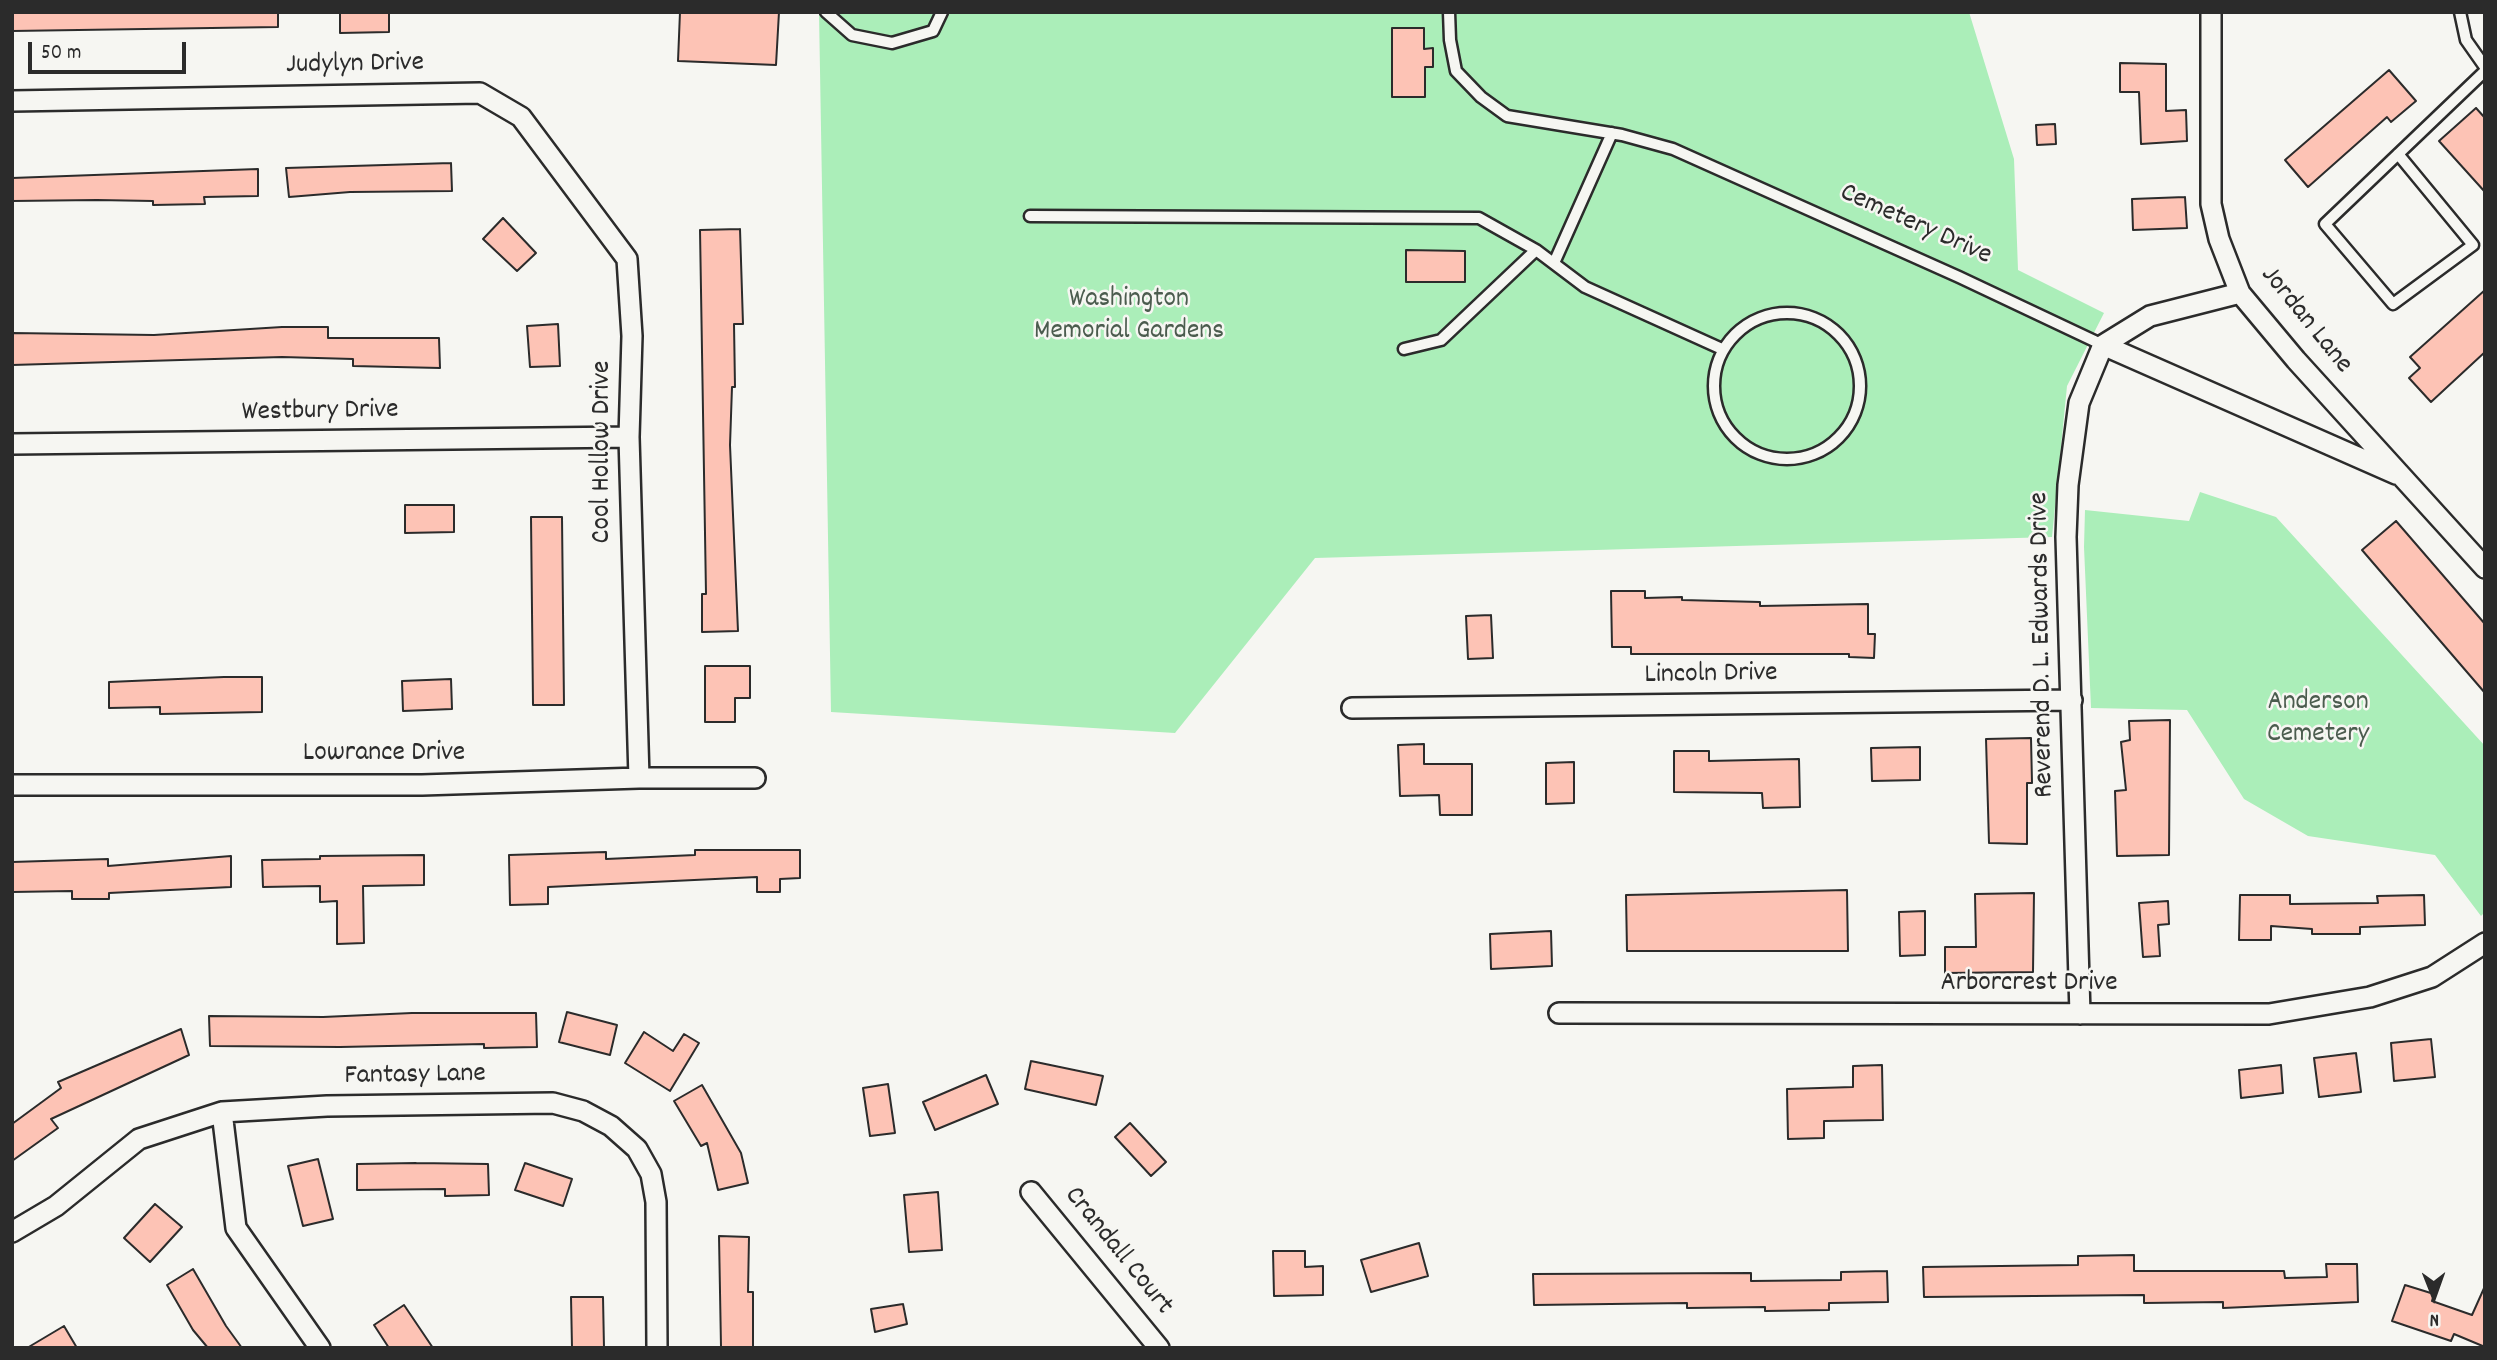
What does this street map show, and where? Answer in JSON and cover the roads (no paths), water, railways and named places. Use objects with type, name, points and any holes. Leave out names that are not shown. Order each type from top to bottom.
[{"type":"street","name":"Jordan Lane","points":[[2211,12],[2211,204],[2218,239],[2240,293],[2296,360],[2485,568]]},
{"type":"street","name":"Judylyn Drive","points":[[12,101],[480,93],[521,117],[548,153]]},
{"type":"street","name":"Cool Hollow Drive","points":[[548,153],[627,259],[632,336],[629,437],[639,778]]},
{"type":"street","points":[[2103,345],[2150,316],[2240,293]]},
{"type":"street","name":"Cemetery Drive","points":[[2103,345],[2404,477]]},
{"type":"street","name":"Reverend D. L. Edwards Drive","points":[[2080,1014],[2066,537],[2068,485],[2079,403],[2103,345]]},
{"type":"street","name":"Westbury Drive","points":[[12,444],[629,437]]},
{"type":"street","name":"Lincoln Drive","points":[[1352,708],[2072,700]]},
{"type":"street","name":"Lowrance Drive","points":[[12,785],[422,785],[639,778],[755,778]]},
{"type":"street","name":"Arborcrest Drive","points":[[1559,1013],[2269,1014],[2370,997],[2432,977],[2485,943]]},
{"type":"street","name":"Fantasy Lane","points":[[12,1232],[56,1206],[139,1139],[222,1112],[327,1106],[553,1103],[583,1111],[611,1126],[637,1149],[651,1174],[656,1202],[657,1348]]},
{"type":"street","points":[[222,1112],[236,1228],[320,1348]]},
{"type":"street","name":"Crandall Court","points":[[1031,1192],[1159,1348]]},
{"type":"lane","points":[[826,12],[852,35],[892,43],[933,31],[942,12]]},
{"type":"lane","name":"Cemetery Drive","points":[[1449,12],[1450,40],[1457,71],[1481,97],[1507,116],[1612,133],[1674,149],[2103,345]]},
{"type":"lane","points":[[2398,154],[2473,245],[2393,304],[2325,224],[2485,69],[2466,40],[2460,12]]},
{"type":"lane","points":[[1553,263],[1612,133]]},
{"type":"lane","points":[[1030,216],[1479,218],[1536,250],[1585,287],[1723,349]]},
{"type":"lane","points":[[1404,349],[1441,340],[1536,250]]},
{"type":"lane","points":[[1778,313],[1801,313],[1822,321],[1840,335],[1853,354],[1860,375],[1860,398],[1852,420],[1838,439],[1819,452],[1796,458],[1773,458],[1751,450],[1732,436],[1720,416],[1713,394],[1714,371],[1723,349],[1737,331],[1756,319],[1778,313]]},
{"type":"park label","name":"Washington Memorial Gardens","points":[[1129,317]]},
{"type":"park label","name":"Anderson Cemetery","points":[[2318,720]]}]
